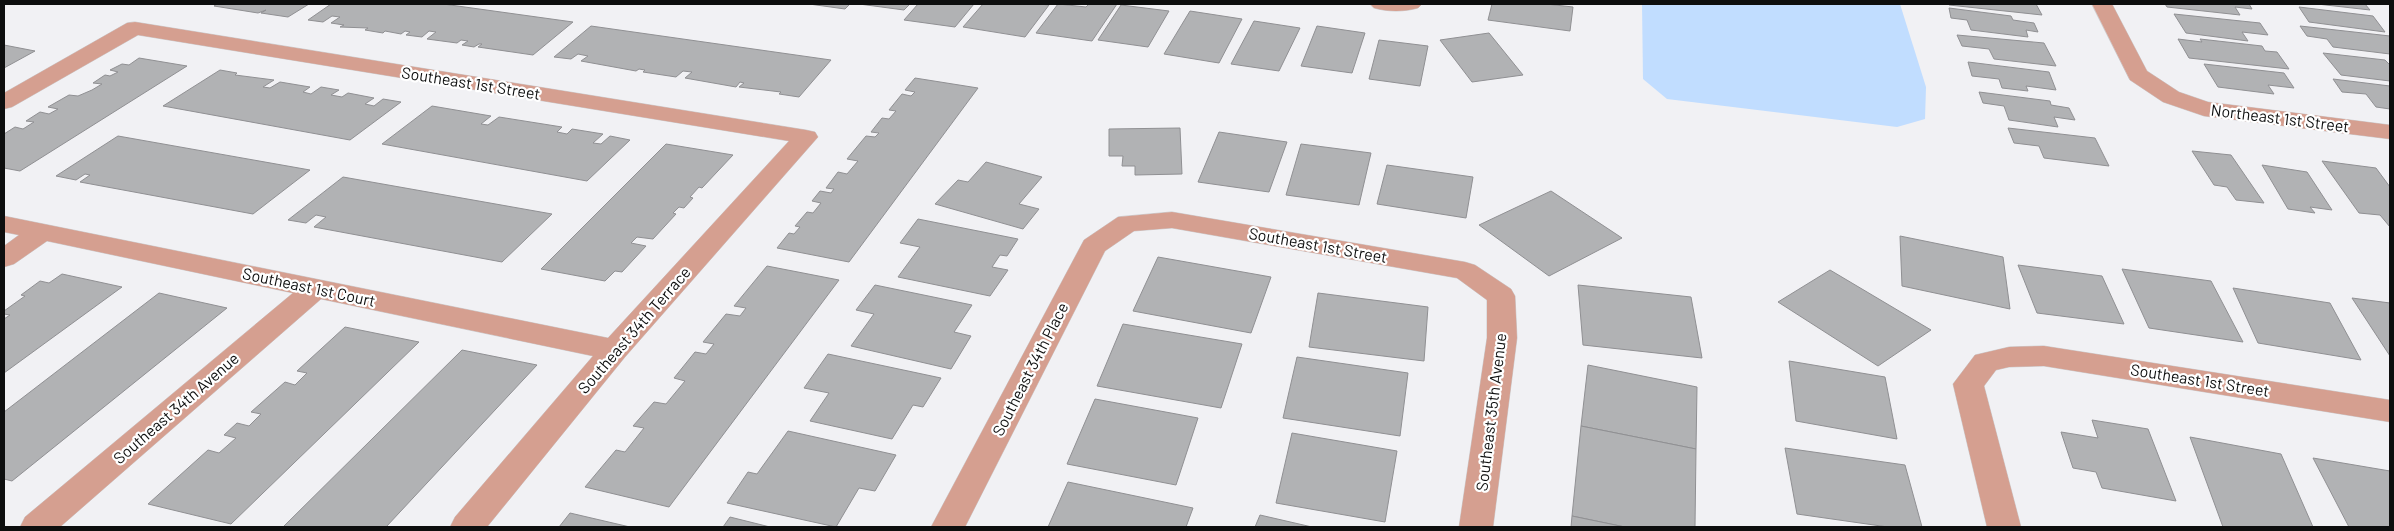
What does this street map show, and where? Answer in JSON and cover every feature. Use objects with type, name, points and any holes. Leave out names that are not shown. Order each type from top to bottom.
[{"type":"street","points":[[1381,4],[1411,4]]},
{"type":"street","name":"Northeast 1st Street","points":[[2102,4],[2138,74],[2171,97],[2204,109],[2390,132]]},
{"type":"street","name":"Southeast 1st Street","points":[[4,102],[135,28],[806,137]]},
{"type":"street","name":"Southeast 34th Terrace","points":[[467,527],[615,350],[806,137]]},
{"type":"street","name":"Southeast 1st Street","points":[[1127,223],[1172,220],[1465,271],[1501,296]]},
{"type":"street","name":"Southeast 34th Place","points":[[948,527],[1094,246],[1127,223]]},
{"type":"street","name":"Southeast 1st Court","points":[[4,224],[615,350]]},
{"type":"street","points":[[4,258],[42,232]]},
{"type":"street","name":"Southeast 34th Avenue","points":[[37,527],[316,288]]},
{"type":"street","name":"Southeast 35th Avenue","points":[[1476,527],[1502,338],[1501,296]]},
{"type":"street","name":"Southeast 1st Street","points":[[2004,527],[1968,384],[1986,362],[2009,357],[2044,356],[2390,411]]},
{"type":"water","points":[[1642,4],[1900,4],[1926,87],[1925,119],[1897,127],[1667,99],[1643,79]]},
{"type":"building","points":[[217,4],[309,4],[288,17],[261,13],[266,10],[258,13],[214,6]]},
{"type":"building","points":[[331,4],[443,4],[573,22],[533,55],[478,47],[482,44],[474,47],[462,45],[468,41],[461,40],[457,43],[427,39],[436,32],[429,31],[422,37],[406,35],[410,32],[405,31],[401,34],[385,31],[383,33],[365,30],[368,28],[340,27],[344,25],[331,23],[340,17],[332,16],[323,22],[308,20]]},
{"type":"building","points":[[809,4],[850,4],[845,9]]},
{"type":"building","points":[[859,4],[910,4],[904,10]]},
{"type":"building","points":[[918,4],[974,4],[955,27],[904,20]]},
{"type":"building","points":[[983,4],[1049,5],[1025,37],[963,27]]},
{"type":"building","points":[[1058,4],[1086,7],[1089,4],[1117,4],[1092,41],[1036,33]]},
{"type":"building","points":[[1492,4],[1546,4],[1573,7],[1570,31],[1488,20]]},
{"type":"building","points":[[2036,4],[2042,15],[1949,5]]},
{"type":"building","points":[[2165,4],[2249,4],[2252,9],[2235,7],[2240,15],[2167,7]]},
{"type":"building","points":[[2317,4],[2365,4],[2370,10]]},
{"type":"building","points":[[1121,5],[1169,11],[1148,47],[1098,40]]},
{"type":"building","points":[[2299,7],[2373,16],[2385,32],[2309,22]]},
{"type":"building","points":[[1949,8],[2011,16],[2013,20],[2034,23],[2038,32],[2026,30],[2028,37],[1971,30],[1967,20],[1951,18]]},
{"type":"building","points":[[1190,11],[1242,19],[1219,63],[1164,54]]},
{"type":"building","points":[[2174,14],[2260,23],[2268,35],[2242,32],[2248,41],[2186,33]]},
{"type":"building","points":[[1254,21],[1300,28],[1279,71],[1231,64]]},
{"type":"building","points":[[591,26],[831,60],[799,97],[779,94],[781,92],[739,87],[744,83],[740,82],[736,87],[685,78],[692,72],[683,71],[676,77],[643,72],[645,70],[639,69],[636,71],[581,61],[588,56],[578,54],[571,59],[554,57]]},
{"type":"building","points":[[1317,26],[1365,33],[1352,73],[1301,66]]},
{"type":"building","points":[[2300,26],[2390,36],[2390,54],[2333,47],[2327,39],[2307,36]]},
{"type":"building","points":[[1489,33],[1523,75],[1472,82],[1440,40]]},
{"type":"building","points":[[1957,35],[2044,43],[2056,66],[1994,59],[1989,49],[1962,46]]},
{"type":"building","points":[[2178,39],[2202,42],[2200,39],[2262,46],[2265,51],[2277,52],[2289,69],[2189,58]]},
{"type":"building","points":[[1379,40],[1428,46],[1420,86],[1369,79]]},
{"type":"building","points":[[4,45],[35,51],[4,68]]},
{"type":"building","points":[[2323,53],[2385,60],[2390,65],[2390,81],[2341,75]]},
{"type":"building","points":[[139,58],[187,66],[20,171],[4,168],[4,134],[15,127],[23,129],[34,122],[26,121],[40,112],[49,114],[58,109],[48,107],[69,95],[78,96],[92,90],[102,84],[93,83],[105,75],[110,76],[118,72],[110,70],[122,64],[129,65]]},
{"type":"building","points":[[1968,62],[2049,72],[2056,90],[2026,86],[2028,91],[2002,88],[1999,79],[1972,76]]},
{"type":"building","points":[[2204,64],[2284,73],[2294,88],[2268,85],[2274,94],[2218,87]]},
{"type":"building","points":[[220,70],[237,73],[235,75],[274,80],[263,87],[270,88],[280,82],[310,87],[303,92],[311,94],[321,87],[339,90],[331,95],[342,97],[348,93],[374,98],[365,104],[374,106],[383,99],[401,102],[350,140],[163,106]]},
{"type":"building","points":[[915,78],[978,88],[849,262],[777,248],[789,233],[794,234],[800,227],[795,226],[807,212],[813,213],[821,203],[812,201],[820,191],[831,193],[834,189],[826,188],[838,172],[847,174],[858,161],[847,159],[866,136],[875,137],[879,133],[871,132],[882,118],[889,119],[896,111],[889,110],[902,94],[911,96],[915,92],[905,90]]},
{"type":"building","points":[[2333,79],[2390,86],[2390,109],[2376,107],[2366,94],[2342,92]]},
{"type":"building","points":[[1979,92],[2050,101],[2051,105],[2069,108],[2075,120],[2054,117],[2058,127],[2009,120],[2004,106],[1983,103]]},
{"type":"building","points":[[432,106],[491,116],[481,124],[488,125],[499,117],[562,127],[557,132],[567,134],[572,129],[603,134],[593,143],[601,144],[610,136],[630,140],[587,181],[382,144]]},
{"type":"building","points":[[1180,128],[1182,174],[1135,175],[1135,166],[1122,166],[1123,156],[1109,156],[1109,129]]},
{"type":"building","points":[[2008,128],[2095,138],[2109,166],[2044,158],[2039,146],[2014,143]]},
{"type":"building","points":[[1219,132],[1287,142],[1269,192],[1198,182]]},
{"type":"building","points":[[118,136],[310,170],[253,214],[80,182],[90,175],[85,174],[76,180],[56,176]]},
{"type":"building","points":[[666,144],[733,155],[702,188],[699,187],[690,197],[693,198],[684,208],[679,207],[673,213],[676,214],[653,239],[637,237],[631,243],[646,246],[622,272],[615,271],[605,281],[541,269]]},
{"type":"building","points":[[1301,144],[1371,153],[1359,205],[1286,195]]},
{"type":"building","points":[[2192,151],[2231,155],[2264,203],[2236,200],[2227,187],[2214,185]]},
{"type":"building","points":[[2322,161],[2376,168],[2390,187],[2390,227],[2380,215],[2359,213]]},
{"type":"building","points":[[986,162],[1042,177],[1019,204],[1039,209],[1023,229],[935,204],[958,180],[968,182]]},
{"type":"building","points":[[1387,165],[1473,177],[1466,218],[1377,204]]},
{"type":"building","points":[[2262,165],[2307,172],[2332,210],[2310,207],[2315,213],[2288,209]]},
{"type":"building","points":[[343,177],[552,214],[502,262],[314,227],[326,217],[316,215],[306,223],[288,220]]},
{"type":"building","points":[[1551,191],[1622,238],[1549,276],[1479,225]]},
{"type":"building","points":[[918,219],[1018,239],[1007,256],[1000,255],[992,267],[1008,270],[990,296],[898,277],[920,247],[900,243]]},
{"type":"building","points":[[1900,236],[2003,257],[2010,309],[1902,286]]},
{"type":"building","points":[[1158,257],[1271,277],[1251,333],[1133,311]]},
{"type":"building","points":[[2018,265],[2102,276],[2124,324],[2037,313]]},
{"type":"building","points":[[767,266],[839,280],[669,507],[585,487],[616,450],[625,452],[644,428],[633,426],[654,402],[666,404],[685,381],[674,378],[695,352],[706,354],[714,344],[703,342],[726,314],[740,316],[746,308],[734,306]]},
{"type":"building","points":[[2122,269],[2211,281],[2243,342],[2149,328]]},
{"type":"building","points":[[1830,270],[1931,330],[1878,366],[1778,302]]},
{"type":"building","points":[[62,274],[122,287],[4,373],[4,319],[10,315],[4,314],[4,311],[25,296],[21,295],[40,281],[49,283]]},
{"type":"building","points":[[875,285],[972,305],[954,332],[971,336],[951,369],[851,346],[874,314],[856,310]]},
{"type":"building","points":[[1578,285],[1691,297],[1702,358],[1583,345]]},
{"type":"building","points":[[2233,288],[2330,303],[2361,360],[2258,343]]},
{"type":"building","points":[[159,293],[227,308],[12,481],[4,479],[4,412]]},
{"type":"building","points":[[1318,293],[1428,307],[1424,361],[1309,347]]},
{"type":"building","points":[[2352,298],[2390,303],[2390,356]]},
{"type":"building","points":[[1123,324],[1242,344],[1221,408],[1097,386]]},
{"type":"building","points":[[345,327],[419,342],[231,524],[148,504],[208,450],[219,453],[236,438],[224,435],[237,423],[249,426],[261,414],[251,412],[285,382],[295,385],[307,373],[297,371]]},
{"type":"building","points":[[462,350],[537,365],[386,527],[283,527]]},
{"type":"building","points":[[828,354],[941,378],[923,407],[913,405],[892,439],[810,421],[829,393],[804,388]]},
{"type":"building","points":[[1297,357],[1408,373],[1400,436],[1283,418]]},
{"type":"building","points":[[1789,361],[1885,377],[1897,439],[1796,421]]},
{"type":"building","points":[[1588,365],[1697,387],[1696,449],[1581,426]]},
{"type":"building","points":[[1095,399],[1198,418],[1176,485],[1067,464]]},
{"type":"building","points":[[2092,420],[2148,429],[2176,501],[2102,488],[2096,472],[2073,468],[2061,432],[2098,438]]},
{"type":"building","points":[[1581,426],[1696,449],[1695,527],[1625,527],[1572,516]]},
{"type":"building","points":[[788,431],[896,455],[875,491],[859,488],[836,527],[727,503],[748,472],[757,474]]},
{"type":"building","points":[[1292,433],[1397,451],[1385,522],[1276,503]]},
{"type":"building","points":[[2190,437],[2281,454],[2313,527],[2223,527]]},
{"type":"building","points":[[1785,448],[1905,465],[1922,527],[1888,527],[1797,514]]},
{"type":"building","points":[[2313,458],[2390,471],[2390,527],[2349,527]]},
{"type":"building","points":[[1068,482],[1193,508],[1186,527],[1048,527]]},
{"type":"building","points":[[570,513],[630,527],[559,527]]},
{"type":"building","points":[[1260,515],[1312,527],[1255,527]]},
{"type":"building","points":[[1572,516],[1625,527],[1571,527]]},
{"type":"building","points":[[730,517],[770,527],[723,527]]}]
